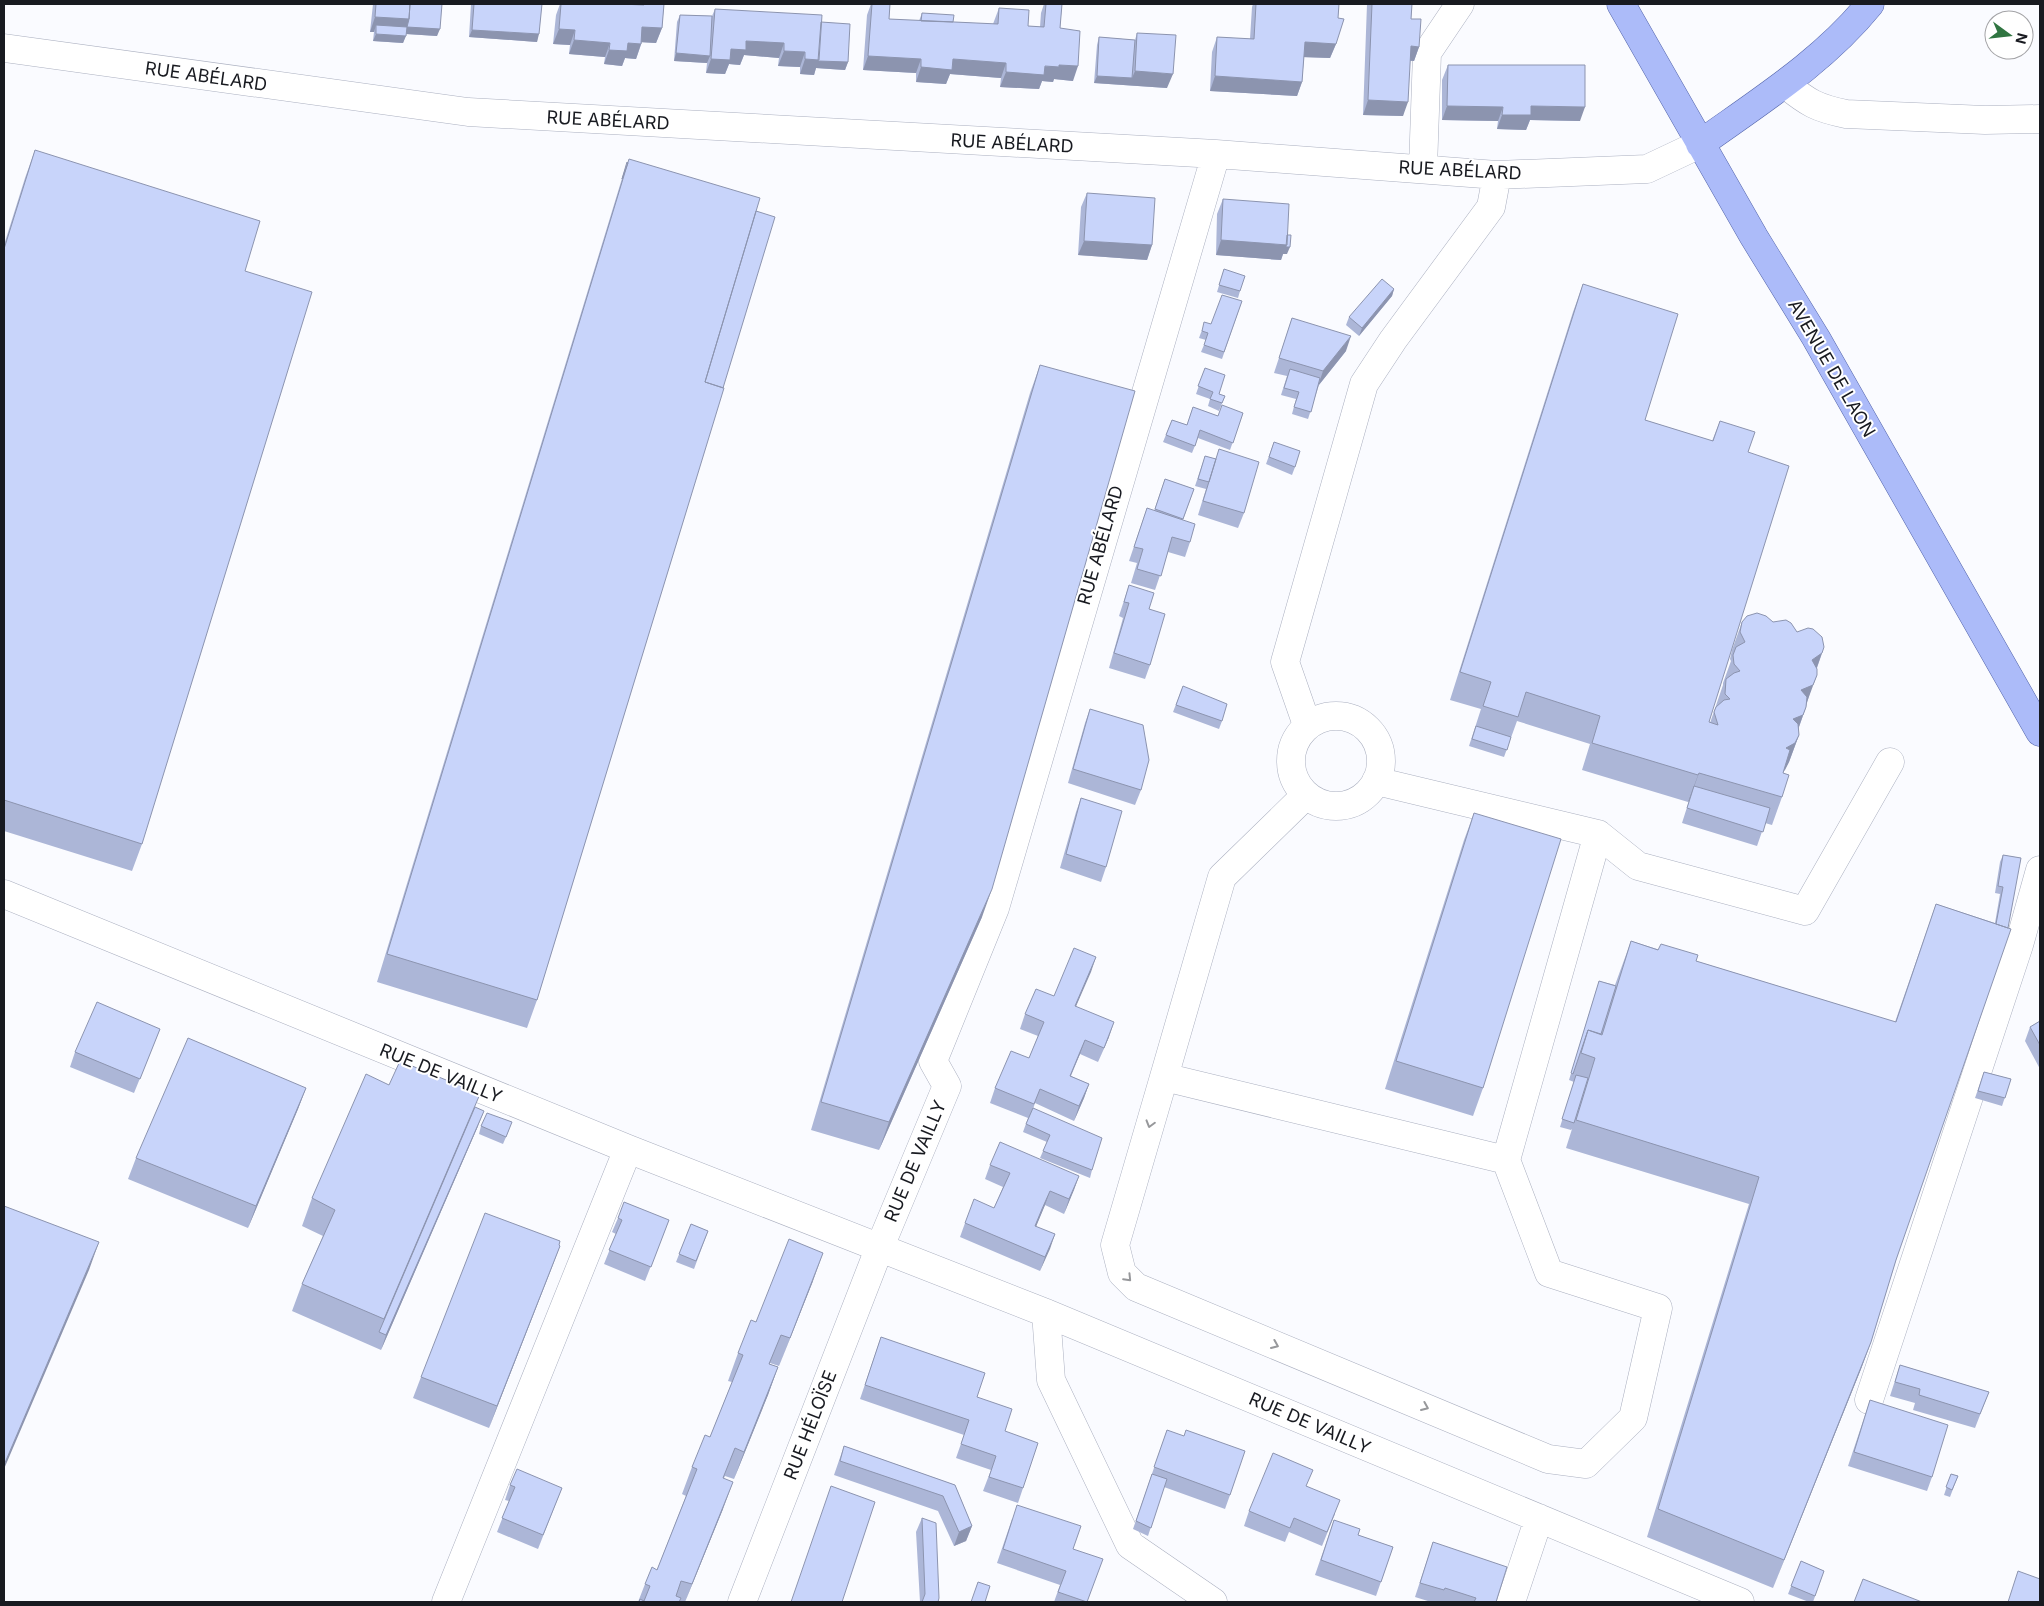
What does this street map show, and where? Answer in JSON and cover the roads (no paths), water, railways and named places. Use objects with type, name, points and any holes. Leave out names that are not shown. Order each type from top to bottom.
[{"type":"main road","name":"AVENUE DE LAON","points":[[1621,4],[1754,237],[1816,338],[2040,732]]},
{"type":"main road","points":[[1700,144],[1785,84],[1850,28],[1870,4]]},
{"type":"street","points":[[1423,168],[1427,53],[1460,4]]},
{"type":"street","name":"RUE ABÉLARD","points":[[4,48],[468,112],[1216,154],[1497,175],[1647,169],[1700,144]]},
{"type":"street","points":[[1785,84],[1809,103],[1826,110],[1846,114],[1985,120],[2040,119]]},
{"type":"street","name":"RUE ABÉLARD","points":[[995,908],[1216,154]]},
{"type":"street","points":[[1307,725],[1285,662],[1364,384],[1393,340],[1491,208],[1497,175]]},
{"type":"street","points":[[1335,715],[1351,718],[1364,725],[1374,737],[1380,751],[1381,766],[1376,781],[1368,792],[1357,801],[1331,806],[1318,802],[1306,795],[1292,773],[1290,760],[1292,747],[1298,735],[1307,725],[1320,718],[1335,715]]},
{"type":"street","points":[[1376,781],[1598,834],[1638,866],[1805,911],[1890,762]]},
{"type":"street","points":[[1306,795],[1222,877],[1115,1244],[1122,1273],[1136,1287],[1548,1459],[1586,1464],[1633,1418],[1658,1308],[1549,1272],[1506,1160],[1598,834]]},
{"type":"street","points":[[1869,1400],[2019,945],[2040,870]]},
{"type":"street","name":"RUE DE VAILLY","points":[[4,894],[628,1149],[878,1249],[1046,1313],[1740,1602]]},
{"type":"street","name":"RUE DE VAILLY","points":[[878,1249],[947,1086],[933,1060],[995,908]]},
{"type":"street","points":[[1164,1077],[1506,1160]]},
{"type":"street","points":[[446,1602],[628,1149]]},
{"type":"street","name":"RUE HÉLOÏSE","points":[[742,1602],[878,1249]]},
{"type":"street","points":[[1046,1313],[1051,1380],[1130,1544],[1213,1602]]},
{"type":"street","points":[[1511,1602],[1538,1518]]}]
